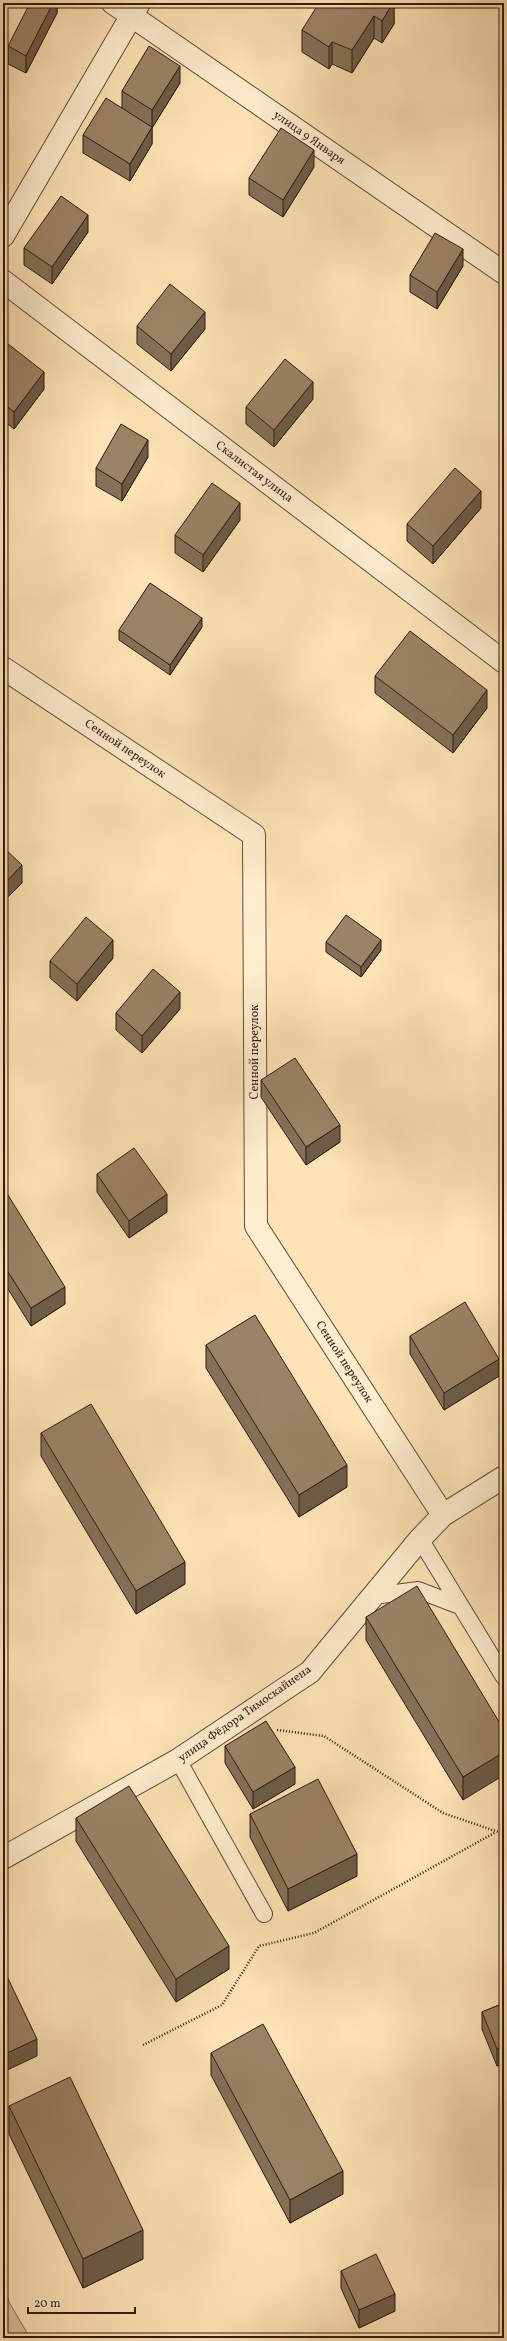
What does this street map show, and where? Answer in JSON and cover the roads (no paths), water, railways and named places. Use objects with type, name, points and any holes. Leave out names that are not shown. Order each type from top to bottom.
[{"type":"street","name":"улица 9 Января","points":[[113,3],[135,9],[504,273]]},
{"type":"street","points":[[3,236],[135,9]]},
{"type":"street","name":"Скалистая улица","points":[[3,281],[504,662]]},
{"type":"street","name":"Сенной переулок","points":[[3,668],[254,835],[256,1226],[443,1515]]},
{"type":"street","name":"улица Фёдора Тимоскайнена","points":[[3,1858],[178,1760],[233,1725],[310,1672],[420,1540],[443,1515],[504,1477]]},
{"type":"lane","points":[[420,1540],[504,1677]]},
{"type":"lane","points":[[374,1596],[418,1590],[460,1606]]},
{"type":"lane","points":[[178,1760],[264,1914]]}]
